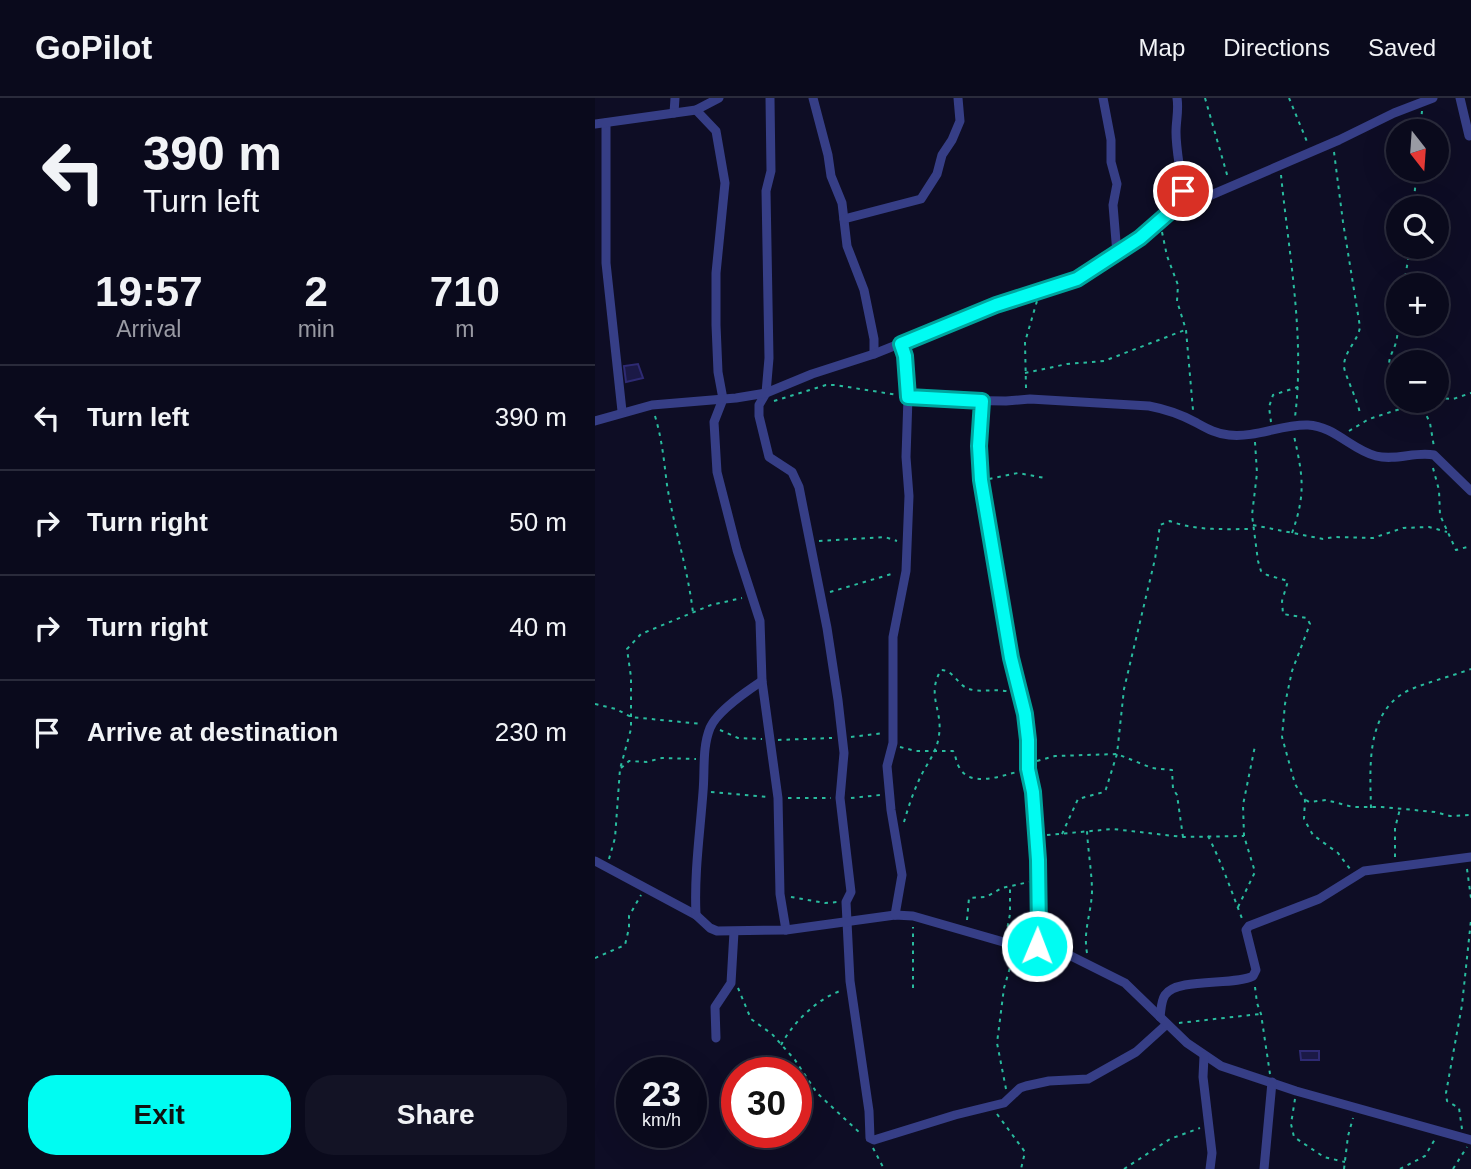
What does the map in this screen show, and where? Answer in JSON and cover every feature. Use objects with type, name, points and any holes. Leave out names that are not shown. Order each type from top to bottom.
[{"type":"street","points":[[674,113],[675,98]]},
{"type":"street","points":[[595,124],[696,110],[719,98]]},
{"type":"street","points":[[770,98],[771,170],[766,191],[769,358],[766,393],[759,405],[759,416],[769,457],[792,472],[799,487],[832,652],[843,753],[840,798],[851,892],[846,902],[851,987],[869,1111],[870,1139],[993,1107],[1007,1101],[1020,1088],[1026,1086],[1093,1077],[1136,1052],[1164,1021],[1163,998],[1171,989],[1217,981],[1243,980],[1253,976],[1256,970],[1246,928],[1319,899],[1354,876],[1374,868],[1467,857]]},
{"type":"street","points":[[813,98],[831,176],[842,203],[847,246],[862,284],[874,339],[873,354]]},
{"type":"street","points":[[844,219],[921,199],[937,174],[942,155],[960,121],[958,98]]},
{"type":"street","points":[[1103,98],[1111,140],[1111,162],[1117,184],[1114,205],[1117,254]]},
{"type":"street","points":[[1177,98],[1179,110],[1176,131],[1183,183],[1182,206]]},
{"type":"street","points":[[595,421],[622,411],[652,405],[766,393],[812,374],[901,344],[996,305],[1077,279],[1140,238],[1172,210],[1433,98]]},
{"type":"street","points":[[1460,98],[1469,136]]},
{"type":"street","points":[[696,110],[716,131],[725,183],[716,299],[718,372],[723,399],[714,422],[717,472],[737,550],[760,621],[762,681],[778,798],[780,894],[786,930]]},
{"type":"street","points":[[606,122],[606,263],[622,411]]},
{"type":"street","points":[[895,915],[902,875],[887,766],[893,743],[893,637],[906,571],[909,496],[906,457],[908,397],[905,356],[901,344]]},
{"type":"street","points":[[908,397],[982,401],[1030,399],[1149,406],[1167,410],[1204,428],[1227,435],[1255,435],[1292,427],[1316,426],[1379,457],[1431,455],[1471,491]]},
{"type":"street","points":[[982,401],[979,446],[981,480],[1011,658],[1022,698],[1028,740],[1028,769],[1033,792],[1038,860],[1037,946]]},
{"type":"street","points":[[696,915],[697,842],[703,791],[703,760],[711,726],[744,693],[762,681]]},
{"type":"street","points":[[595,861],[696,915],[717,931],[786,930],[895,915],[913,916],[1017,946],[1055,947],[1125,983],[1204,1056],[1242,1075],[1468,1139]]},
{"type":"street","points":[[716,1038],[715,1007],[732,978],[734,932]]},
{"type":"street","points":[[1204,1056],[1203,1077],[1212,1153],[1210,1169]]},
{"type":"street","points":[[1264,1169],[1272,1082]]},
{"type":"path","points":[[1205,98],[1231,186]]},
{"type":"path","points":[[1289,98],[1311,151]]},
{"type":"path","points":[[1421,119],[1423,102]]},
{"type":"path","points":[[1333,142],[1360,327],[1348,351],[1344,368],[1358,400],[1360,414]]},
{"type":"path","points":[[1280,165],[1294,286],[1299,387],[1292,427],[1302,471],[1303,496],[1291,534]]},
{"type":"path","points":[[1159,221],[1167,256],[1178,285],[1177,301],[1186,330],[1195,422]]},
{"type":"path","points":[[1030,399],[1025,386],[1025,342],[1041,290]]},
{"type":"path","points":[[1025,373],[1067,364],[1104,361],[1186,330]]},
{"type":"path","points":[[759,405],[825,385],[849,386],[908,397]]},
{"type":"path","points":[[1271,431],[1269,407],[1273,395],[1299,387]]},
{"type":"path","points":[[1449,399],[1471,393]]},
{"type":"path","points":[[652,405],[661,436],[667,485],[689,582],[693,614]]},
{"type":"path","points":[[1340,436],[1369,419],[1387,413]]},
{"type":"path","points":[[1426,413],[1434,441],[1431,455],[1439,490],[1440,514],[1456,550],[1471,546]]},
{"type":"path","points":[[1255,435],[1257,472],[1252,525],[1261,571],[1288,581],[1282,601],[1283,613],[1307,618],[1310,625],[1292,671],[1282,737],[1295,784],[1305,800],[1304,819],[1318,839],[1338,853],[1354,876]]},
{"type":"path","points":[[981,480],[1015,473],[1045,478]]},
{"type":"path","points":[[1062,834],[1078,799],[1104,792],[1106,789],[1117,754],[1124,689],[1155,559],[1160,525],[1170,521],[1206,528],[1254,529]]},
{"type":"path","points":[[1252,525],[1323,539],[1373,538],[1403,528],[1429,527],[1447,532]]},
{"type":"path","points":[[810,541],[885,537],[907,546]]},
{"type":"path","points":[[820,594],[906,571]]},
{"type":"path","points":[[607,866],[615,838],[620,769],[631,729],[631,677],[627,649],[641,634],[711,605],[753,596]]},
{"type":"path","points":[[902,828],[920,778],[936,751],[939,722],[933,695],[941,670],[947,670],[969,689],[998,689],[1022,698]]},
{"type":"path","points":[[1371,807],[1372,748],[1377,723],[1387,706],[1412,688],[1471,670]]},
{"type":"path","points":[[595,704],[617,709],[631,717],[711,726],[738,738],[796,741],[892,732]]},
{"type":"path","points":[[893,743],[905,750],[954,752],[960,769],[966,775],[981,780],[1028,769],[1048,757],[1117,754],[1152,768],[1173,772],[1173,789],[1177,795],[1183,836]]},
{"type":"path","points":[[1238,907],[1255,872],[1244,836],[1244,794],[1255,746]]},
{"type":"path","points":[[620,769],[629,761],[646,762],[662,758],[703,760]]},
{"type":"path","points":[[703,791],[778,798],[859,798],[890,793]]},
{"type":"path","points":[[1305,800],[1326,800],[1353,807],[1400,809],[1450,816],[1471,815]]},
{"type":"path","points":[[1392,860],[1397,855],[1395,828],[1400,809]]},
{"type":"path","points":[[1035,835],[1113,829],[1183,836],[1244,836]]},
{"type":"path","points":[[1087,830],[1092,887],[1085,929],[1089,966]]},
{"type":"path","points":[[1208,836],[1221,861],[1228,887],[1246,928]]},
{"type":"path","points":[[1467,857],[1471,898]]},
{"type":"path","points":[[966,932],[969,898],[986,897],[1002,888],[1037,879]]},
{"type":"path","points":[[1004,941],[1010,914],[1010,887]]},
{"type":"path","points":[[595,958],[625,945],[629,916],[644,888]]},
{"type":"path","points":[[780,894],[825,903],[846,902]]},
{"type":"path","points":[[912,988],[913,916]]},
{"type":"path","points":[[1453,1169],[1468,1139],[1459,1108],[1447,1101],[1446,1093],[1462,1005],[1471,920]]},
{"type":"path","points":[[1007,1101],[997,1043],[1004,988],[1017,946]]},
{"type":"path","points":[[1253,976],[1272,1082]]},
{"type":"path","points":[[732,978],[751,1019],[772,1034],[795,1060],[817,1093],[866,1138]]},
{"type":"path","points":[[782,1045],[809,1011],[823,999],[851,987]]},
{"type":"path","points":[[1164,1021],[1261,1014]]},
{"type":"path","points":[[1296,1091],[1291,1124],[1294,1137],[1324,1157],[1345,1162]]},
{"type":"path","points":[[993,1107],[1000,1121],[1025,1152],[1021,1169]]},
{"type":"path","points":[[1344,1169],[1355,1107]]},
{"type":"path","points":[[1124,1169],[1170,1139],[1209,1126]]},
{"type":"path","points":[[1400,1169],[1425,1156],[1438,1132]]},
{"type":"path","points":[[871,1146],[884,1169]]},
{"type":"building","points":[[638,364],[643,378],[626,382],[624,366]]},
{"type":"building","points":[[1300,1051],[1319,1051],[1319,1060],[1301,1060]]},
{"type":"route","points":[[1037,946],[1038,860],[1033,792],[1028,769],[1028,740],[1025,714],[1011,658],[981,480],[979,446],[982,401],[908,397],[905,356],[901,344],[996,305],[1077,279],[1140,238],[1172,210],[1182,206],[1183,191]]}]
